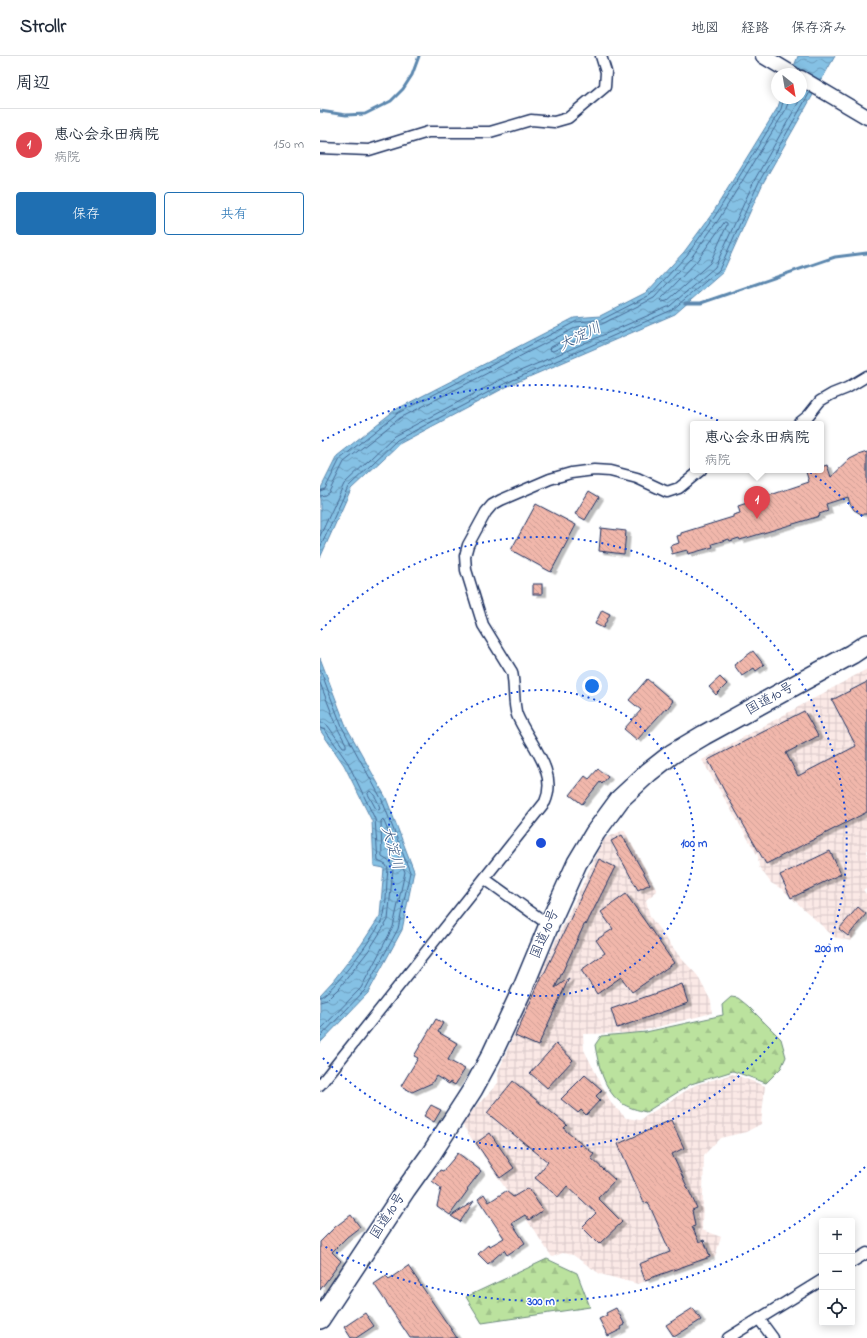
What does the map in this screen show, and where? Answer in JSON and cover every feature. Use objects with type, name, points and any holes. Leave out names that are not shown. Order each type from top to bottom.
[{"type":"highway","name":"国道10号","points":[[320,1319],[473,1089],[492,1054],[522,990],[577,863],[595,833],[620,800],[649,772],[672,754],[852,654],[867,644]]},
{"type":"street","points":[[320,148],[369,150],[428,132],[490,132],[531,120],[554,122],[568,118],[605,87],[606,72],[601,56]]},
{"type":"street","points":[[763,56],[782,68]]},
{"type":"street","points":[[807,82],[867,117]]},
{"type":"street","points":[[802,421],[808,416],[820,401],[867,376]]},
{"type":"street","points":[[320,1085],[485,880],[545,802],[548,795],[549,785],[545,768],[540,756],[516,714],[512,672],[483,625],[478,614],[466,570],[465,556],[468,545],[486,512],[492,505],[501,500],[550,479],[571,473],[594,470],[610,471],[637,478],[667,492],[679,488],[697,473]]},
{"type":"street","points":[[485,880],[549,925]]},
{"type":"street","points":[[855,1260],[867,1253]]},
{"type":"street","points":[[728,1338],[819,1282]]},
{"type":"street","points":[[759,1320],[773,1338]]},
{"type":"shaded area","points":[[867,669],[867,887],[863,890],[867,895],[867,914],[851,941],[834,937],[782,889],[771,883],[759,867],[758,856],[702,760]]},
{"type":"shaded area","points":[[624,830],[657,891],[646,900],[650,917],[680,957],[697,975],[711,1001],[712,1013],[634,1033],[583,1034],[584,1050],[611,1103],[626,1118],[640,1120],[695,1085],[733,1074],[765,1086],[761,1124],[746,1132],[720,1138],[704,1155],[702,1230],[721,1237],[715,1257],[638,1284],[600,1274],[573,1255],[563,1253],[552,1257],[461,1123],[498,1083],[498,1072],[541,972],[604,839]]},
{"type":"green space","points":[[731,997],[738,998],[748,1006],[781,1039],[786,1057],[781,1068],[766,1083],[733,1071],[691,1084],[646,1112],[626,1106],[614,1097],[606,1084],[598,1060],[595,1045],[601,1036],[646,1032],[723,1015],[722,1005]]},
{"type":"green space","points":[[547,1259],[577,1273],[590,1307],[482,1323],[466,1297]]},
{"type":"water","name":"大淀川","points":[[798,56],[835,56],[763,183],[723,272],[675,314],[508,386],[399,444],[351,489],[320,558],[320,490],[337,456],[395,410],[574,318],[600,316],[647,292],[684,252],[712,214],[779,104],[807,104],[807,68],[793,68]]},
{"type":"water","name":"大淀川","points":[[320,658],[346,726],[386,798],[414,871],[402,930],[368,993],[320,1043],[320,995],[361,945],[380,916],[384,868],[374,866],[372,821],[344,765],[320,730]]},
{"type":"building","points":[[867,452],[867,514],[861,514],[854,510],[848,497],[826,504],[828,511],[819,514],[820,516],[740,540],[739,538],[730,541],[729,539],[712,544],[713,547],[688,554],[687,550],[672,554],[670,546],[679,543],[677,536],[681,535],[681,533],[733,517],[733,515],[740,513],[738,506],[809,482],[806,473],[824,473],[824,466],[827,465],[831,477],[850,459]]},
{"type":"building","points":[[589,491],[599,497],[585,520],[575,514]]},
{"type":"building","points":[[536,504],[576,525],[551,572],[511,550]]},
{"type":"building","points":[[601,528],[626,531],[624,554],[599,551]]},
{"type":"building","points":[[533,584],[542,584],[542,594],[533,594]]},
{"type":"building","points":[[602,610],[610,614],[603,628],[595,624]]},
{"type":"building","points":[[753,651],[764,665],[756,671],[754,668],[742,676],[734,665]]},
{"type":"building","points":[[720,677],[727,684],[716,695],[709,687]]},
{"type":"building","points":[[647,679],[673,701],[637,740],[624,729],[641,710],[629,700]]},
{"type":"building","points":[[867,682],[867,812],[766,864],[708,760],[804,711],[818,736],[786,753],[798,776],[856,746],[832,700]]},
{"type":"building","points":[[598,769],[608,777],[602,784],[600,782],[582,804],[570,795],[585,776],[589,779]]},
{"type":"building","points":[[622,835],[650,884],[638,890],[611,841]]},
{"type":"building","points":[[830,851],[841,874],[791,898],[780,875]]},
{"type":"building","points":[[599,859],[615,867],[586,925],[585,923],[555,988],[569,978],[538,1046],[515,1036],[543,974]]},
{"type":"building","points":[[626,894],[674,963],[632,992],[621,977],[597,994],[581,970],[605,953],[596,940],[613,929],[601,912]]},
{"type":"building","points":[[858,907],[866,914],[848,936],[839,929]]},
{"type":"building","points":[[682,984],[688,1003],[617,1028],[611,1009]]},
{"type":"building","points":[[436,1019],[443,1023],[438,1032],[457,1043],[448,1060],[465,1069],[455,1085],[450,1082],[449,1084],[436,1076],[432,1083],[412,1092],[401,1086],[418,1058],[414,1056]]},
{"type":"building","points":[[556,1044],[573,1060],[547,1088],[530,1073]]},
{"type":"building","points":[[585,1075],[602,1090],[596,1096],[600,1100],[586,1115],[581,1110],[578,1113],[561,1099]]},
{"type":"building","points":[[513,1081],[567,1125],[564,1128],[567,1132],[594,1154],[591,1158],[615,1180],[598,1198],[622,1222],[599,1244],[582,1227],[596,1213],[567,1186],[558,1197],[535,1178],[548,1162],[487,1113]]},
{"type":"building","points":[[431,1105],[441,1110],[434,1122],[424,1116]]},
{"type":"building","points":[[671,1120],[684,1148],[672,1154],[697,1208],[692,1210],[695,1226],[692,1227],[699,1242],[704,1240],[710,1257],[645,1280],[639,1264],[670,1252],[648,1202],[644,1203],[618,1144]]},
{"type":"building","points":[[490,1133],[514,1168],[500,1178],[476,1143]]},
{"type":"building","points":[[458,1153],[481,1171],[450,1215],[437,1206],[441,1188],[432,1181],[440,1170],[443,1171]]},
{"type":"building","points":[[528,1188],[543,1210],[529,1220],[525,1215],[512,1223],[525,1243],[507,1255],[504,1250],[488,1264],[478,1254],[489,1244],[490,1246],[504,1238],[478,1199],[484,1194],[489,1202],[506,1191],[513,1197]]},
{"type":"building","points":[[474,1201],[460,1222],[451,1216]]},
{"type":"building","points":[[351,1215],[360,1227],[332,1252],[341,1261],[320,1290],[320,1242],[335,1227]]},
{"type":"building","points":[[408,1266],[457,1338],[410,1338],[374,1284],[386,1276],[389,1279]]},
{"type":"building","points":[[616,1308],[625,1325],[621,1327],[622,1329],[608,1336],[599,1319],[607,1315],[606,1313]]},
{"type":"building","points":[[693,1308],[701,1320],[674,1337],[666,1325]]},
{"type":"building","points":[[365,1313],[374,1326],[356,1338],[351,1338],[344,1327]]},
{"type":"waterway","points":[[320,111],[346,115],[365,114],[391,101],[403,89],[412,75],[419,56]]},
{"type":"waterway","points":[[685,303],[701,303],[835,257],[867,253]]},
{"type":"place","name":"恵心会永田病院","points":[[757,519]]}]
